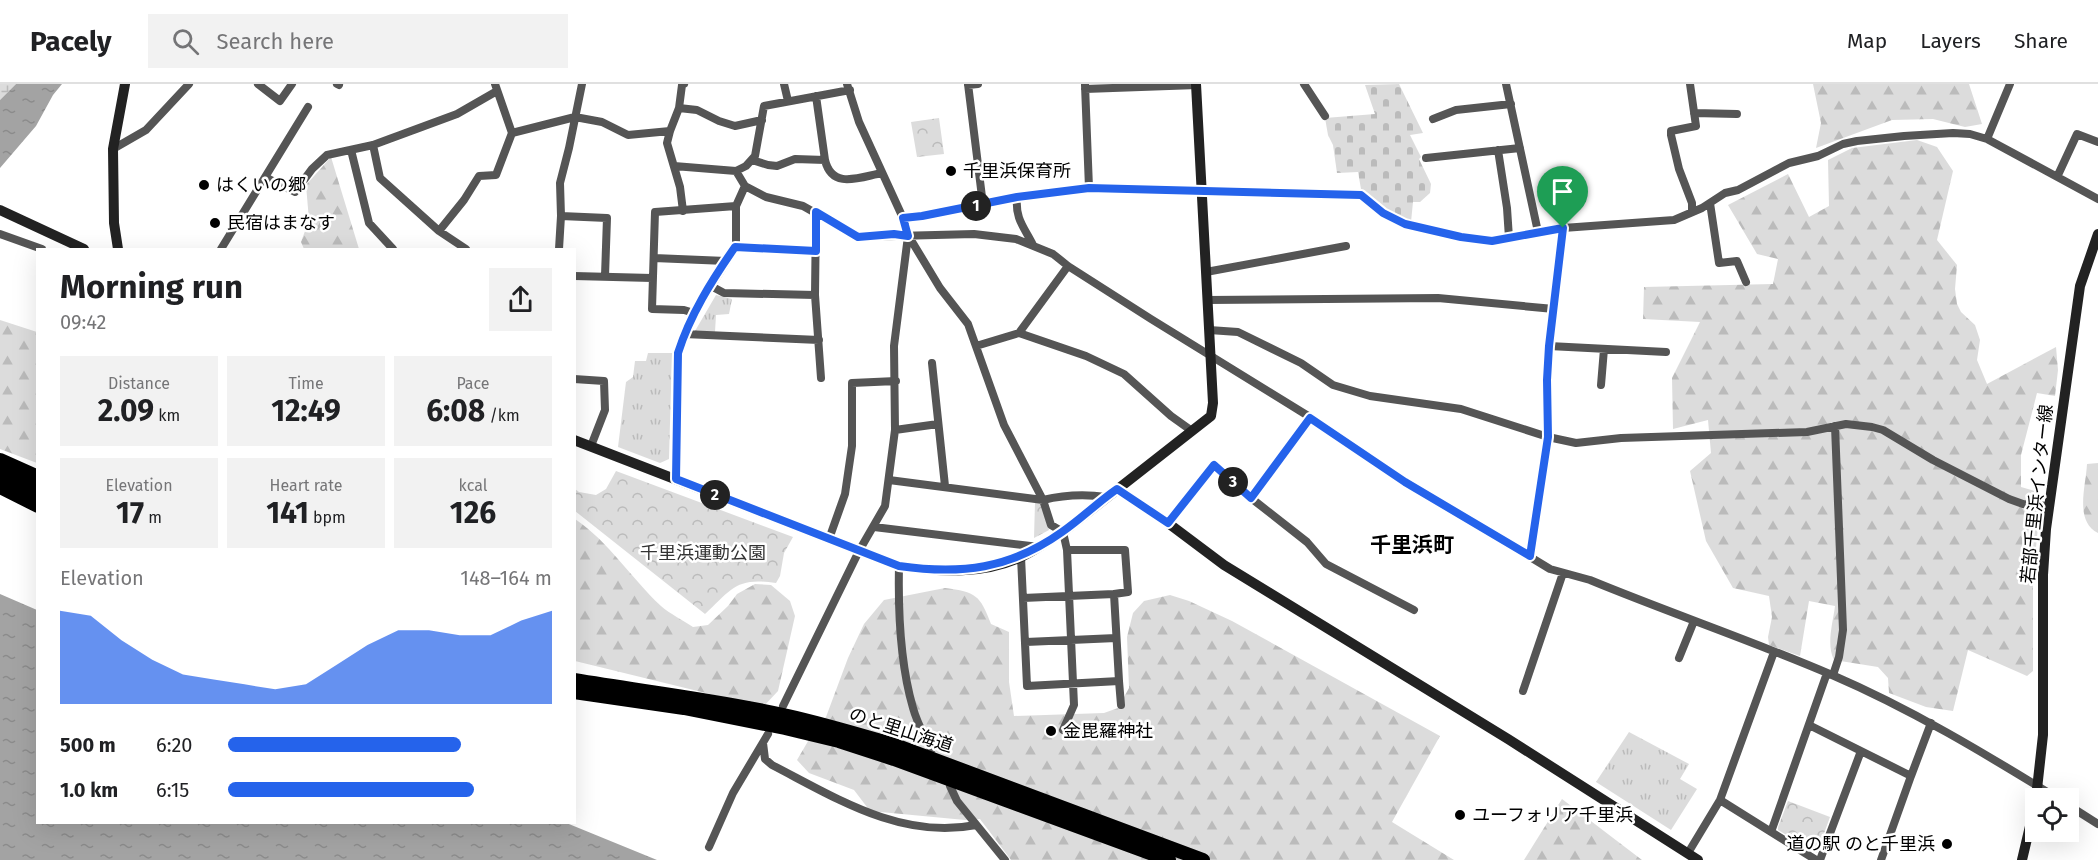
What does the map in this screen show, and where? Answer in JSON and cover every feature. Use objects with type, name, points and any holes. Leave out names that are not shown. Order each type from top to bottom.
[{"type":"highway","points":[[0,460],[36,476]]},
{"type":"highway","points":[[0,472],[36,490]]},
{"type":"highway","points":[[0,487],[36,505]]},
{"type":"highway","name":"のと里山海道","points":[[576,680],[672,694],[788,716],[845,730],[895,745],[1203,860]]},
{"type":"highway","name":"のと里山海道","points":[[576,692],[684,708],[839,741],[1169,860]]},
{"type":"street","points":[[118,248],[114,223],[113,149],[124,84]]},
{"type":"street","points":[[113,149],[146,130],[189,84]]},
{"type":"street","points":[[258,84],[280,101],[292,84]]},
{"type":"street","points":[[559,248],[560,183],[582,84]]},
{"type":"street","points":[[677,84],[683,84],[679,108],[667,143],[675,166],[683,211]]},
{"type":"street","points":[[784,84],[788,100]]},
{"type":"street","points":[[978,84],[968,84],[983,205]]},
{"type":"street","points":[[1304,84],[1325,116]]},
{"type":"street","points":[[1506,84],[1538,232]]},
{"type":"street","points":[[1689,84],[1696,126],[1671,131],[1671,135],[1692,203],[1692,211]]},
{"type":"street","points":[[1987,140],[2010,84]]},
{"type":"street","points":[[576,441],[899,566],[951,571],[981,568],[1021,557],[1063,532],[1211,416],[1212,411],[1197,85],[1085,87],[1089,188]]},
{"type":"street","points":[[265,177],[295,192],[312,169],[327,155],[373,145],[457,114],[496,87],[512,133],[496,175],[479,176],[464,200],[439,231]]},
{"type":"street","points":[[675,166],[736,171],[746,166],[755,156],[764,106],[849,87],[859,122],[903,218],[908,236],[940,288],[968,324],[1004,425],[1043,500],[1051,525],[1063,532],[1067,549],[1074,705],[1063,730]]},
{"type":"street","points":[[816,96],[825,160],[827,170],[832,176],[846,179],[882,173]]},
{"type":"street","points":[[1433,119],[1456,110],[1510,104]]},
{"type":"street","points":[[222,248],[308,107]]},
{"type":"street","points":[[679,108],[697,110],[735,126],[762,120]]},
{"type":"street","points":[[1694,113],[1737,114]]},
{"type":"street","points":[[512,133],[575,117],[602,122],[628,135],[670,130]]},
{"type":"street","points":[[903,218],[1017,197],[1089,188],[1361,195],[1383,213],[1405,224],[1492,241],[1563,228],[1674,220],[1789,163],[1818,156],[1844,144],[1953,133],[1970,134],[1987,140],[2098,199]]},
{"type":"street","points":[[2058,176],[2077,134],[2098,142]]},
{"type":"street","points":[[373,145],[380,178],[439,231],[464,248]]},
{"type":"street","points":[[1426,158],[1520,148]]},
{"type":"street","points":[[351,150],[369,223],[392,248]]},
{"type":"street","points":[[1498,150],[1509,238]]},
{"type":"street","points":[[752,160],[777,166],[795,159],[825,160]]},
{"type":"street","points":[[736,171],[745,186],[766,197],[803,206],[858,237],[894,234],[908,236],[974,234],[1016,239],[1034,245],[1053,254],[1068,266],[1310,418],[1405,482],[1551,569],[1590,580],[1830,674],[1931,723],[1977,748],[2041,788]]},
{"type":"street","points":[[676,479],[678,353],[694,313],[735,247],[736,206],[745,186]]},
{"type":"street","points":[[1017,197],[1017,218],[1034,245]]},
{"type":"street","points":[[1710,203],[1719,262],[1737,261],[1746,282]]},
{"type":"street","points":[[694,313],[684,310],[652,309],[655,212],[736,206]]},
{"type":"street","points":[[0,210],[82,248]]},
{"type":"street","points":[[816,212],[815,295],[821,378]]},
{"type":"street","points":[[561,216],[607,218],[606,276]]},
{"type":"street","points":[[1530,556],[1548,437],[1549,346],[1563,228]]},
{"type":"street","points":[[0,234],[39,248]]},
{"type":"street","name":"若部千里浜インター線","points":[[2038,786],[2043,735],[2043,575],[2049,506],[2080,286],[2098,234]]},
{"type":"street","points":[[783,706],[860,551],[885,506],[896,430],[894,346],[908,236]]},
{"type":"street","points":[[448,248],[452,241]]},
{"type":"street","points":[[1206,272],[1346,246]]},
{"type":"street","points":[[735,247],[816,251]]},
{"type":"street","points":[[654,258],[726,261]]},
{"type":"street","points":[[1019,333],[1068,266]]},
{"type":"street","points":[[576,276],[652,278]]},
{"type":"street","points":[[711,286],[724,293],[815,295]]},
{"type":"street","points":[[1207,300],[1438,298],[1554,309]]},
{"type":"street","points":[[1209,330],[1238,332],[1300,363],[1333,385],[1370,396],[1461,410],[1548,437],[1576,443],[1621,438],[1807,432],[1845,424],[1857,424],[1883,430],[1933,460],[2009,499],[2023,504],[2049,506]]},
{"type":"street","points":[[976,346],[1019,333],[1086,356],[1124,374],[1171,416],[1192,431]]},
{"type":"street","points":[[684,334],[819,340]]},
{"type":"street","points":[[1549,346],[1666,352]]},
{"type":"street","points":[[1601,385],[1604,349]]},
{"type":"street","points":[[932,363],[945,486]]},
{"type":"street","points":[[576,379],[604,381],[605,410],[591,446]]},
{"type":"street","points":[[829,539],[844,494],[852,446],[852,383],[896,381]]},
{"type":"street","points":[[1251,498],[1310,418]]},
{"type":"street","points":[[896,430],[939,424]]},
{"type":"street","points":[[1771,832],[1809,725],[1839,657],[1843,630],[1835,426]]},
{"type":"street","points":[[1168,523],[1214,465],[1306,542],[1326,564],[1414,610]]},
{"type":"street","points":[[889,480],[1043,500],[1071,495],[1106,497]]},
{"type":"street","points":[[1117,489],[1251,583],[1517,745],[1698,860]]},
{"type":"street","points":[[874,527],[1039,547]]},
{"type":"street","points":[[1023,598],[1128,592],[1125,550],[1067,549]]},
{"type":"street","points":[[1021,557],[1027,686],[1119,681]]},
{"type":"street","points":[[899,566],[898,600],[907,681],[913,710],[931,750]]},
{"type":"street","points":[[1523,692],[1563,573]]},
{"type":"street","points":[[1114,594],[1121,705]]},
{"type":"street","points":[[1679,658],[1694,621]]},
{"type":"street","points":[[1026,642],[1116,638]]},
{"type":"street","points":[[1688,853],[1720,800],[1774,652]]},
{"type":"street","points":[[1881,860],[1931,723]]},
{"type":"street","points":[[1809,725],[1911,776]]},
{"type":"street","points":[[709,847],[733,793],[768,734]]},
{"type":"street","points":[[763,743],[765,759],[772,765],[869,814],[912,826],[961,828],[976,825]]},
{"type":"street","points":[[1720,800],[1818,860],[1861,751]]},
{"type":"street","points":[[950,786],[957,801],[1005,860]]},
{"type":"street","points":[[2079,812],[2098,824]]},
{"type":"street","name":"若部千里浜インター線","points":[[2022,860],[2026,842]]},
{"type":"green space","points":[[0,84],[16,84],[0,100]]},
{"type":"green space","points":[[1399,84],[1423,133],[1410,135],[1431,184],[1430,193],[1420,202],[1413,202],[1411,222],[1383,209],[1361,189],[1358,172],[1337,173],[1333,145],[1328,135],[1325,118],[1375,114],[1365,85]]},
{"type":"green space","points":[[1813,84],[1969,84],[1982,124],[1965,127],[1933,119],[1892,120],[1816,148],[1821,123]]},
{"type":"green space","points":[[939,118],[944,154],[917,157],[911,122]]},
{"type":"green space","points":[[1917,140],[1937,147],[1953,171],[1937,240],[1957,265],[1955,289],[1957,304],[1961,312],[1975,325],[1980,340],[1977,360],[1987,384],[2056,347],[2058,370],[2055,396],[2037,393],[2021,455],[2021,487],[2035,491],[2041,496],[2033,578],[2033,671],[2027,676],[1968,650],[1953,711],[1926,707],[1889,693],[1888,678],[1878,667],[1834,660],[1830,640],[1835,606],[1809,601],[1800,656],[1769,645],[1768,637],[1772,617],[1769,596],[1733,588],[1706,541],[1690,471],[1711,453],[1708,420],[1673,429],[1672,378],[1700,322],[1643,319],[1644,287],[1773,284],[1778,259],[1757,254],[1728,205],[1788,174],[1809,217],[1829,206],[1828,160],[1852,148]]},
{"type":"green space","points":[[331,157],[359,248],[304,248],[301,242],[309,220],[306,185]]},
{"type":"green space","points":[[716,295],[732,299],[729,314],[716,315],[715,332],[695,331]]},
{"type":"green space","points":[[0,320],[36,332],[36,463],[0,449]]},
{"type":"green space","points":[[648,353],[672,353],[669,459],[660,463],[618,447],[626,382],[633,377],[635,361],[646,361]]},
{"type":"green space","points":[[2098,463],[2098,533],[2086,520],[2083,502],[2087,464]]},
{"type":"green space","name":"千里浜運動公園","points":[[616,471],[793,537],[784,553],[780,576],[776,583],[752,582],[736,587],[705,614],[576,512],[576,490],[596,495],[606,489]]},
{"type":"green space","points":[[1040,502],[1049,530],[1034,538],[1035,503]]},
{"type":"green space","points":[[576,520],[599,538],[661,606],[693,627],[708,625],[737,594],[755,584],[771,585],[790,601],[795,616],[778,691],[763,707],[576,661]]},
{"type":"green space","points":[[945,588],[964,591],[976,597],[984,607],[991,624],[1009,632],[1009,682],[1014,716],[1104,713],[1118,708],[1129,688],[1127,637],[1133,613],[1144,601],[1170,595],[1189,601],[1232,621],[1440,736],[1392,822],[1454,860],[1011,860],[980,819],[965,820],[870,811],[854,790],[809,773],[797,760],[814,731],[826,717],[848,658],[864,624],[884,600]]},
{"type":"green space","points":[[1629,732],[1689,764],[1680,779],[1697,789],[1671,830],[1596,782]]},
{"type":"green space","points":[[1562,799],[1642,860],[1524,860]]},
{"type":"green space","points":[[1788,801],[1830,817],[1817,853],[1778,830]]},
{"type":"water","points":[[16,84],[62,84],[53,95],[36,126],[0,168],[0,100]]},
{"type":"water","points":[[0,594],[36,610],[36,824],[569,824],[657,860],[0,860]]},
{"type":"place","name":"千里浜保育所","points":[[951,171]]},
{"type":"place","name":"はくいの郷","points":[[204,185]]},
{"type":"place","name":"民宿はまなす","points":[[215,223]]},
{"type":"place","name":"金毘羅神社","points":[[1051,731]]},
{"type":"place","name":"ユーフォリア千里浜","points":[[1460,815]]},
{"type":"place","name":"道の駅 のと千里浜","points":[[1947,844]]},
{"type":"district","name":"千里浜町","points":[[1412,545]]},
{"type":"route","points":[[1089,188],[1361,195],[1383,213],[1405,224],[1461,237],[1492,241],[1563,228],[1549,346],[1548,437],[1530,556],[1405,482],[1310,418],[1251,498],[1214,465],[1168,523],[1117,489],[1063,532],[1021,557],[981,568],[951,571],[899,566],[676,479],[678,353],[694,313],[735,247],[816,251],[816,212],[858,237],[894,234],[908,236],[903,218],[1017,197],[1089,188]]}]
